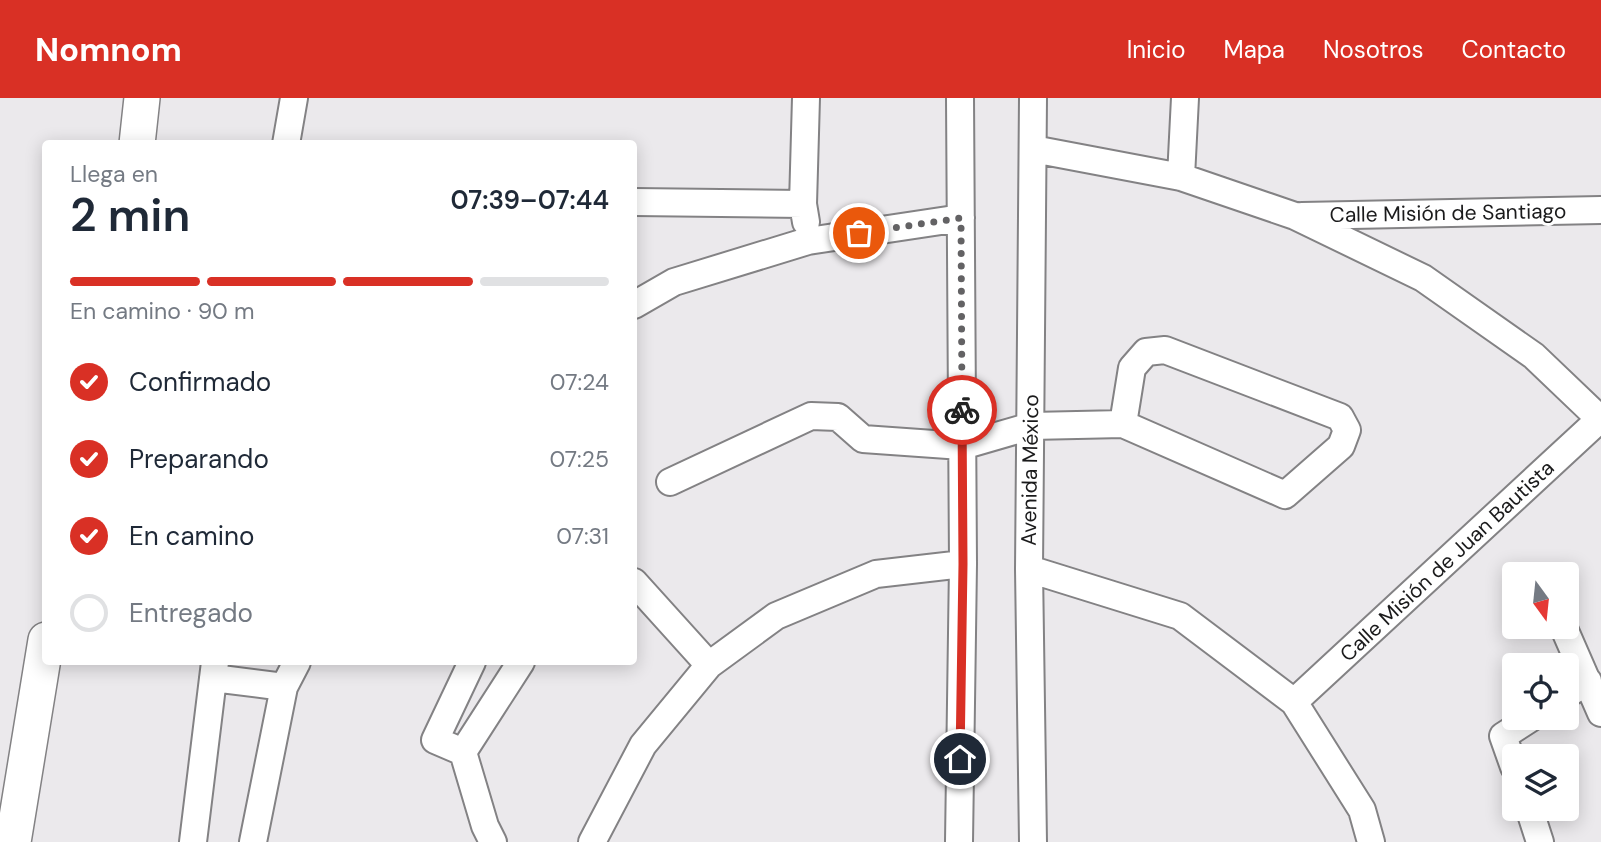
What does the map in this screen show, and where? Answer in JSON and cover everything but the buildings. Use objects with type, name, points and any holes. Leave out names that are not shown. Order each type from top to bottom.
[{"type":"main road","points":[[119,140],[124,98]]},
{"type":"main road","points":[[137,140],[142,98]]},
{"type":"main road","points":[[22,841],[43,665]]},
{"type":"main road","points":[[22,841],[59,665]]},
{"type":"street","points":[[287,140],[294,98]]},
{"type":"street","points":[[806,98],[803,204],[808,241]]},
{"type":"street","points":[[959,842],[963,564],[960,98]]},
{"type":"street","name":"Avenida México","points":[[1033,98],[1028,569],[1033,842]]},
{"type":"street","points":[[1181,177],[1185,98]]},
{"type":"street","points":[[1033,149],[1181,177],[1295,216],[1423,278],[1534,356],[1601,420]]},
{"type":"street","points":[[637,202],[803,204]]},
{"type":"street","name":"Calle Misión de Santiago","points":[[1295,216],[1601,210]]},
{"type":"street","points":[[637,303],[674,282],[808,241],[961,218]]},
{"type":"street","points":[[670,482],[811,416],[838,417],[863,439],[962,446],[1031,426],[1123,424],[1284,495],[1341,446],[1347,430],[1340,417],[1165,350],[1146,352],[1132,368],[1123,424]]},
{"type":"street","name":"Calle Misión de Juan Bautista","points":[[1294,702],[1601,420]]},
{"type":"street","points":[[592,842],[643,745],[709,665],[776,616],[876,574],[963,564]]},
{"type":"street","points":[[1028,569],[1180,617],[1294,702],[1362,810],[1371,842]]},
{"type":"street","points":[[637,585],[709,665]]},
{"type":"street","points":[[253,842],[284,687],[296,665]]},
{"type":"street","points":[[463,752],[435,740],[471,665]]},
{"type":"street","points":[[484,837],[463,752],[513,665]]},
{"type":"street","points":[[193,842],[214,670],[284,687]]},
{"type":"street","points":[[1579,690],[1601,713]]},
{"type":"street","points":[[1506,744],[1503,736],[1512,730]]},
{"type":"street","points":[[1533,821],[1541,842]]},
{"type":"way so far","points":[[859,233],[961,218],[962,410]]},
{"type":"route","points":[[960,759],[962,410]]}]
